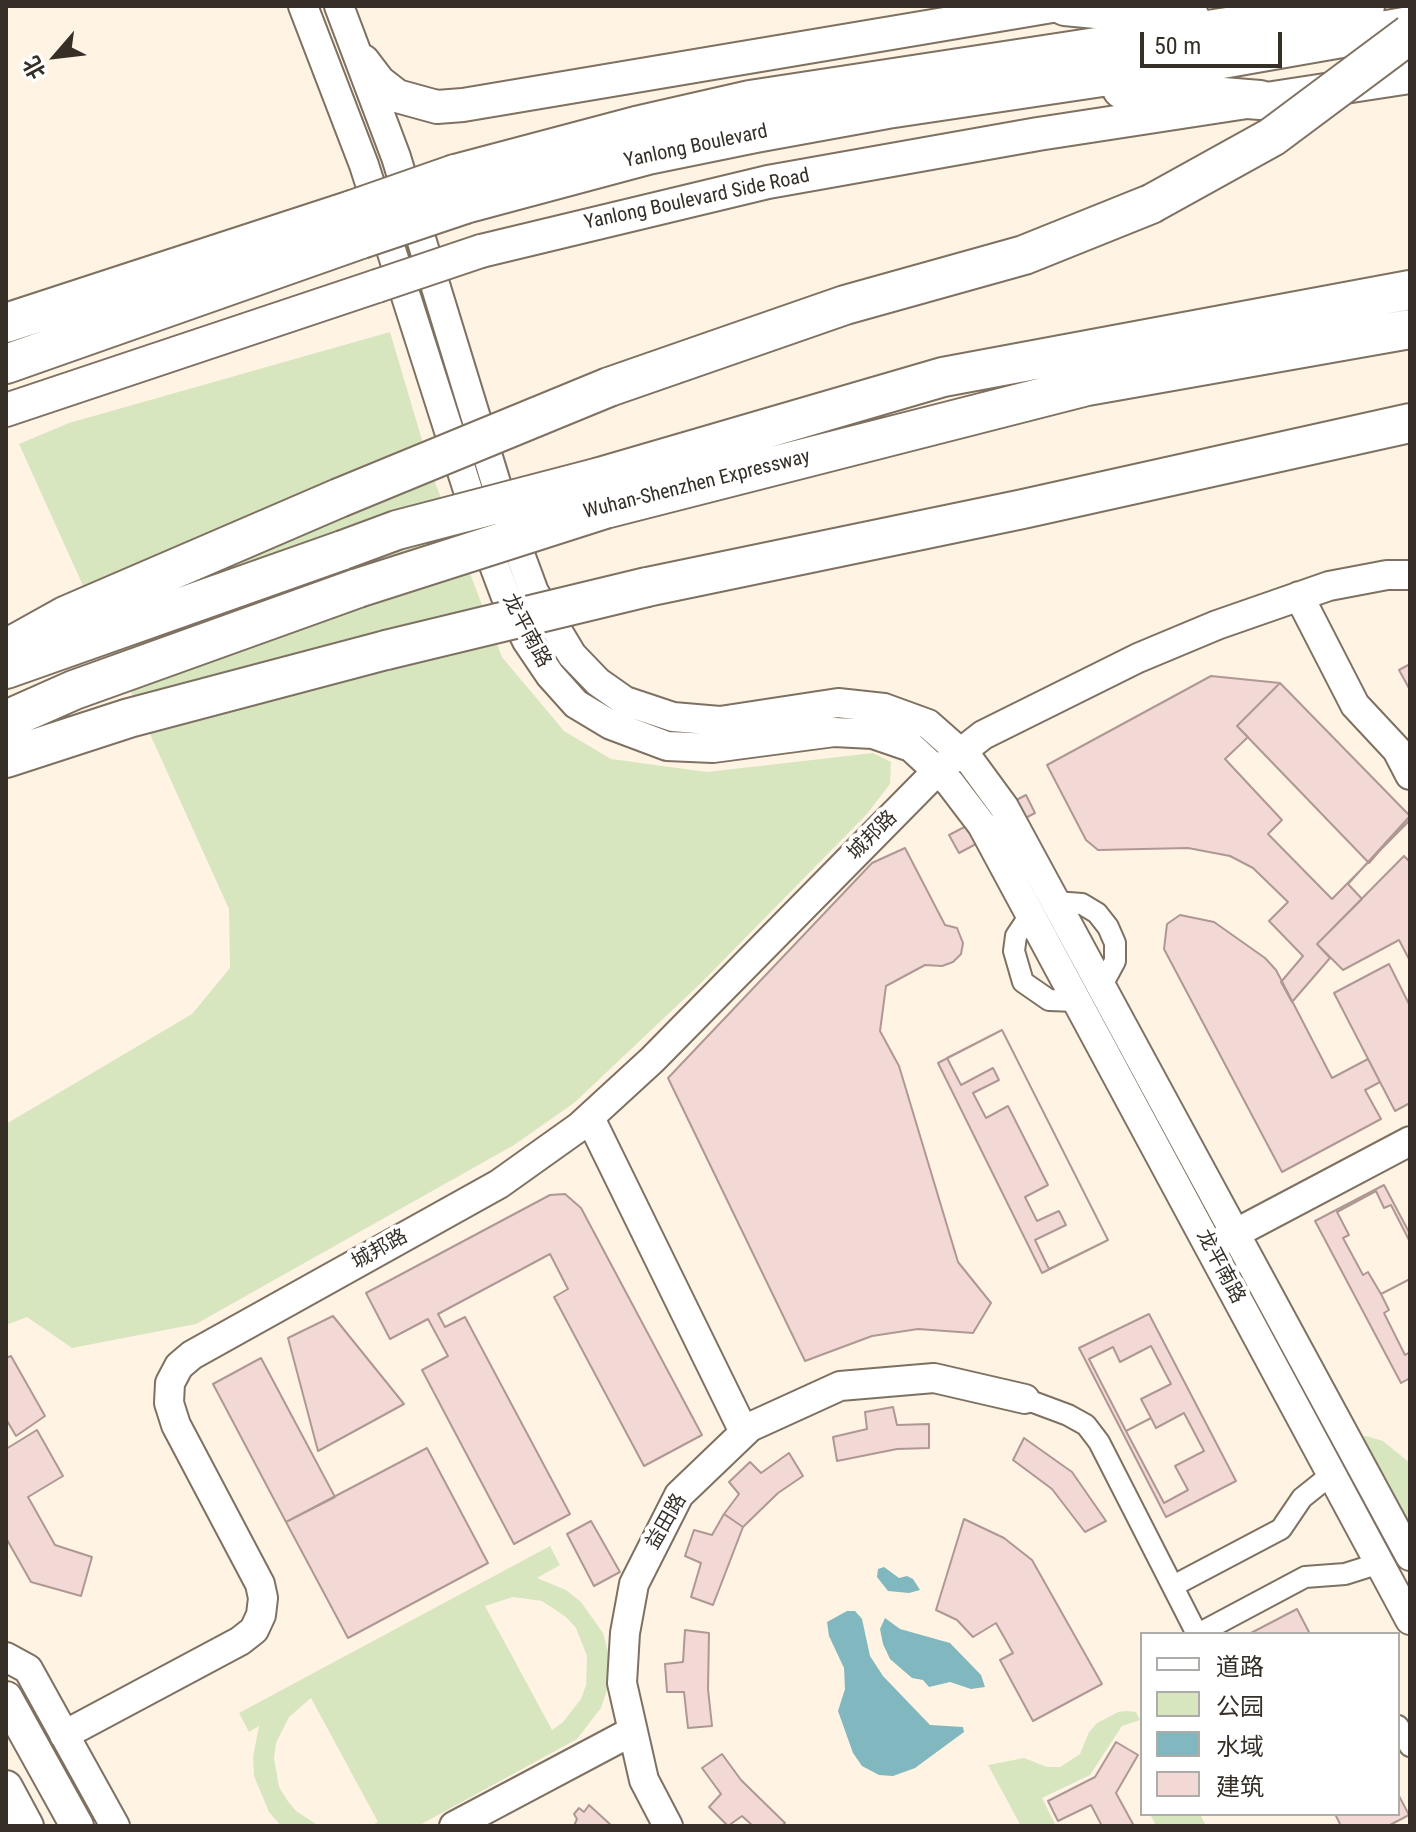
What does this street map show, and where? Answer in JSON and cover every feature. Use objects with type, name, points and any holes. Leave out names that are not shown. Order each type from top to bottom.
[{"type":"highway","points":[[1065,6],[1249,24]]},
{"type":"highway","name":"Yanlong Boulevard","points":[[6,364],[356,225],[460,189],[750,100],[1365,6]]},
{"type":"highway","name":"Yanlong Boulevard","points":[[460,189],[887,109],[1410,26]]},
{"type":"highway","points":[[6,649],[65,616],[149,579],[609,387],[845,305],[1024,255],[1151,204],[1272,137],[1410,34]]},
{"type":"highway","points":[[1056,84],[1260,100]]},
{"type":"highway","name":"Yanlong Boulevard","points":[[6,320],[356,225]]},
{"type":"highway","name":"Wuhan-Shenzhen Expressway","points":[[6,720],[602,493],[943,377],[1410,290]]},
{"type":"highway","name":"Wuhan-Shenzhen Expressway","points":[[6,669],[397,530],[602,493],[1087,386],[1410,329]]},
{"type":"highway","points":[[6,758],[201,698],[647,587],[1023,509],[1410,423]]},
{"type":"main road","name":"龙平南路","points":[[303,6],[364,165],[480,528],[509,605],[527,641],[576,704],[611,725],[667,746],[713,748],[834,732],[873,734],[911,747],[937,771],[982,825],[1101,987],[1410,1556]]},
{"type":"main road","name":"龙平南路","points":[[339,6],[363,61],[396,157],[507,519],[534,592],[572,655],[598,682],[625,701],[673,717],[720,721],[838,703],[884,708],[928,724],[959,752],[1004,807],[1076,1001],[1410,1620]]},
{"type":"main road","points":[[363,61],[379,82],[397,96],[416,104],[463,105],[1052,6]]},
{"type":"main road","name":"Yanlong Boulevard Side Road","points":[[6,410],[481,251],[768,182],[1038,134],[1410,77]]},
{"type":"main road","points":[[1410,575],[1360,580],[1299,596],[1355,705],[1397,750],[1410,775]]},
{"type":"main road","name":"城邦路","points":[[64,1735],[240,1641],[254,1630],[261,1615],[263,1598],[260,1584],[176,1425],[169,1403],[170,1383],[179,1366],[192,1355],[499,1184],[590,1118],[652,1060],[937,771],[983,735],[1138,658],[1299,596]]},
{"type":"main road","points":[[590,1118],[744,1432]]},
{"type":"main road","points":[[1210,1247],[1410,1141]]},
{"type":"main road","name":"益田路","points":[[668,1826],[644,1780],[622,1683],[625,1633],[634,1584],[679,1495],[744,1432],[794,1404],[840,1386],[934,1378],[1025,1399]]},
{"type":"main road","points":[[6,1657],[28,1669],[115,1826]]},
{"type":"main road","points":[[6,1698],[77,1826]]},
{"type":"main road","points":[[454,1826],[631,1732]]},
{"type":"main road","points":[[6,1787],[27,1826]]},
{"type":"street","points":[[1042,908],[1016,936],[1014,951],[1023,982],[1049,1000],[1076,1001]]},
{"type":"street","points":[[1025,1399],[1086,1425],[1099,1442],[1197,1632]]},
{"type":"street","points":[[1173,1586],[1281,1529],[1302,1498],[1332,1474]]},
{"type":"street","points":[[1202,1632],[1305,1577],[1345,1574],[1380,1563]]},
{"type":"green space","points":[[390,332],[433,477],[502,657],[564,731],[611,759],[707,772],[873,753],[891,762],[890,784],[867,814],[701,983],[574,1103],[514,1145],[196,1324],[72,1348],[27,1317],[6,1325],[6,1124],[192,1014],[230,968],[229,909],[19,444],[69,423]]},
{"type":"green space","points":[[1366,1436],[1383,1441],[1410,1463],[1410,1542],[1354,1438]]},
{"type":"green space","points":[[550,1546],[560,1565],[537,1578],[566,1590],[581,1602],[603,1633],[608,1652],[607,1690],[601,1708],[577,1739],[418,1826],[371,1826],[378,1822],[311,1698],[289,1717],[276,1743],[274,1758],[279,1787],[287,1800],[296,1811],[319,1826],[281,1826],[269,1812],[254,1776],[253,1757],[259,1726],[249,1732],[239,1713]],"holes":[[[513,1597],[542,1601],[576,1628],[587,1656],[586,1685],[581,1699],[563,1722],[552,1730],[485,1606]]]},
{"type":"green space","points":[[1118,1712],[1136,1712],[1140,1720],[1122,1726],[1090,1775],[1042,1798],[1056,1826],[1021,1826],[988,1765],[1024,1758],[1047,1767],[1060,1767],[1080,1754],[1089,1732],[1097,1723]]},
{"type":"green space","points":[[1151,1816],[1201,1816],[1206,1826],[1156,1826]]},
{"type":"water","points":[[884,1567],[899,1578],[907,1576],[913,1579],[920,1590],[909,1593],[888,1591],[877,1577],[878,1569]]},
{"type":"water","points":[[847,1611],[855,1611],[862,1619],[870,1656],[883,1676],[930,1725],[963,1727],[964,1732],[915,1768],[893,1776],[879,1775],[862,1766],[853,1753],[838,1711],[845,1689],[844,1668],[829,1636],[827,1622]]},
{"type":"water","points":[[885,1618],[900,1629],[950,1643],[981,1675],[985,1687],[971,1689],[950,1682],[929,1687],[923,1680],[912,1678],[890,1659],[883,1644],[880,1629]]},
{"type":"building","points":[[1410,664],[1410,690],[1399,670]]},
{"type":"building","points":[[1211,676],[1280,683],[1410,816],[1348,884],[1362,899],[1317,944],[1330,958],[1292,1002],[1281,982],[1303,956],[1269,921],[1288,902],[1253,868],[1230,856],[1188,848],[1098,850],[1086,840],[1047,765]]},
{"type":"building","points":[[1280,683],[1410,816],[1410,820],[1332,899],[1268,834],[1282,820],[1225,759],[1248,737],[1237,726]]},
{"type":"building","points":[[1280,683],[1410,816],[1369,863],[1237,726]]},
{"type":"building","points":[[1026,795],[1035,813],[959,853],[949,835]]},
{"type":"building","points":[[905,848],[945,925],[957,928],[963,943],[961,954],[953,962],[942,966],[925,965],[886,986],[880,1031],[899,1066],[958,1262],[991,1303],[973,1333],[918,1329],[872,1336],[805,1361],[668,1078],[872,863]]},
{"type":"building","points":[[1404,856],[1410,862],[1410,961],[1399,940],[1343,970],[1317,944]]},
{"type":"building","points":[[1180,915],[1214,922],[1265,958],[1276,970],[1332,1078],[1368,1059],[1380,1082],[1365,1090],[1381,1119],[1282,1172],[1164,949],[1167,924]]},
{"type":"building","points":[[1389,964],[1410,1006],[1410,1103],[1395,1111],[1334,993]]},
{"type":"building","points":[[1002,1030],[1108,1240],[1042,1273],[938,1063]]},
{"type":"building","points":[[1002,1030],[1108,1240],[1049,1269],[1035,1240],[1066,1225],[1059,1211],[1037,1221],[1025,1197],[1048,1185],[1008,1106],[986,1118],[973,1093],[999,1080],[993,1068],[961,1085],[947,1058]]},
{"type":"building","points":[[1384,1185],[1410,1234],[1410,1378],[1401,1383],[1315,1221]]},
{"type":"building","points":[[1376,1191],[1384,1208],[1391,1205],[1410,1242],[1410,1279],[1381,1294],[1368,1272],[1363,1275],[1343,1238],[1349,1235],[1337,1212]]},
{"type":"building","points":[[565,1194],[581,1208],[702,1435],[644,1466],[554,1297],[568,1289],[550,1254],[438,1314],[445,1327],[465,1317],[570,1514],[514,1544],[422,1370],[448,1356],[428,1319],[390,1339],[366,1293],[550,1195]]},
{"type":"building","points":[[1410,1279],[1410,1352],[1405,1355],[1384,1313],[1389,1310],[1381,1294]]},
{"type":"building","points":[[1149,1314],[1236,1481],[1166,1517],[1079,1348]]},
{"type":"building","points":[[333,1316],[404,1404],[318,1451],[288,1338]]},
{"type":"building","points":[[1151,1346],[1171,1384],[1141,1399],[1151,1418],[1126,1431],[1089,1359],[1113,1347],[1120,1362]]},
{"type":"building","points":[[11,1356],[45,1416],[16,1436],[6,1419],[6,1358]]},
{"type":"building","points":[[261,1358],[335,1497],[286,1522],[213,1384]]},
{"type":"building","points":[[893,1407],[897,1425],[929,1424],[929,1448],[897,1449],[837,1461],[833,1437],[867,1429],[865,1412]]},
{"type":"building","points":[[1184,1413],[1204,1451],[1175,1466],[1188,1490],[1164,1503],[1126,1431],[1151,1418],[1156,1428]]},
{"type":"building","points":[[37,1430],[63,1476],[28,1497],[55,1545],[92,1557],[81,1596],[31,1582],[6,1538],[6,1449]]},
{"type":"building","points":[[1024,1438],[1072,1472],[1106,1521],[1085,1532],[1052,1489],[1013,1460]]},
{"type":"building","points":[[427,1448],[488,1563],[348,1638],[286,1522]]},
{"type":"building","points":[[789,1453],[803,1476],[778,1493],[743,1527],[724,1514],[739,1494],[729,1482],[750,1462],[761,1473]]},
{"type":"building","points":[[724,1514],[743,1527],[713,1605],[691,1597],[701,1563],[685,1556],[694,1530],[712,1535]]},
{"type":"building","points":[[964,1519],[1004,1538],[1032,1560],[1102,1684],[1033,1721],[1000,1660],[1013,1653],[996,1623],[973,1637],[957,1620],[936,1610]]},
{"type":"building","points":[[591,1521],[620,1572],[594,1586],[567,1534]]},
{"type":"building","points":[[1297,1609],[1309,1632],[1253,1632]]},
{"type":"building","points":[[685,1630],[709,1633],[708,1689],[712,1726],[688,1728],[684,1692],[667,1692],[665,1664],[683,1662]]},
{"type":"building","points":[[1116,1742],[1138,1755],[1116,1793],[1134,1826],[1102,1826],[1091,1805],[1058,1821],[1048,1801],[1095,1777]]},
{"type":"building","points":[[722,1754],[741,1780],[785,1823],[782,1826],[753,1826],[742,1816],[728,1826],[709,1807],[721,1794],[702,1768]]},
{"type":"building","points":[[1400,1798],[1409,1815],[1388,1826],[1341,1826],[1336,1816],[1400,1816]]},
{"type":"building","points":[[589,1805],[612,1826],[574,1826],[577,1819],[574,1814],[579,1808],[584,1812]]}]
